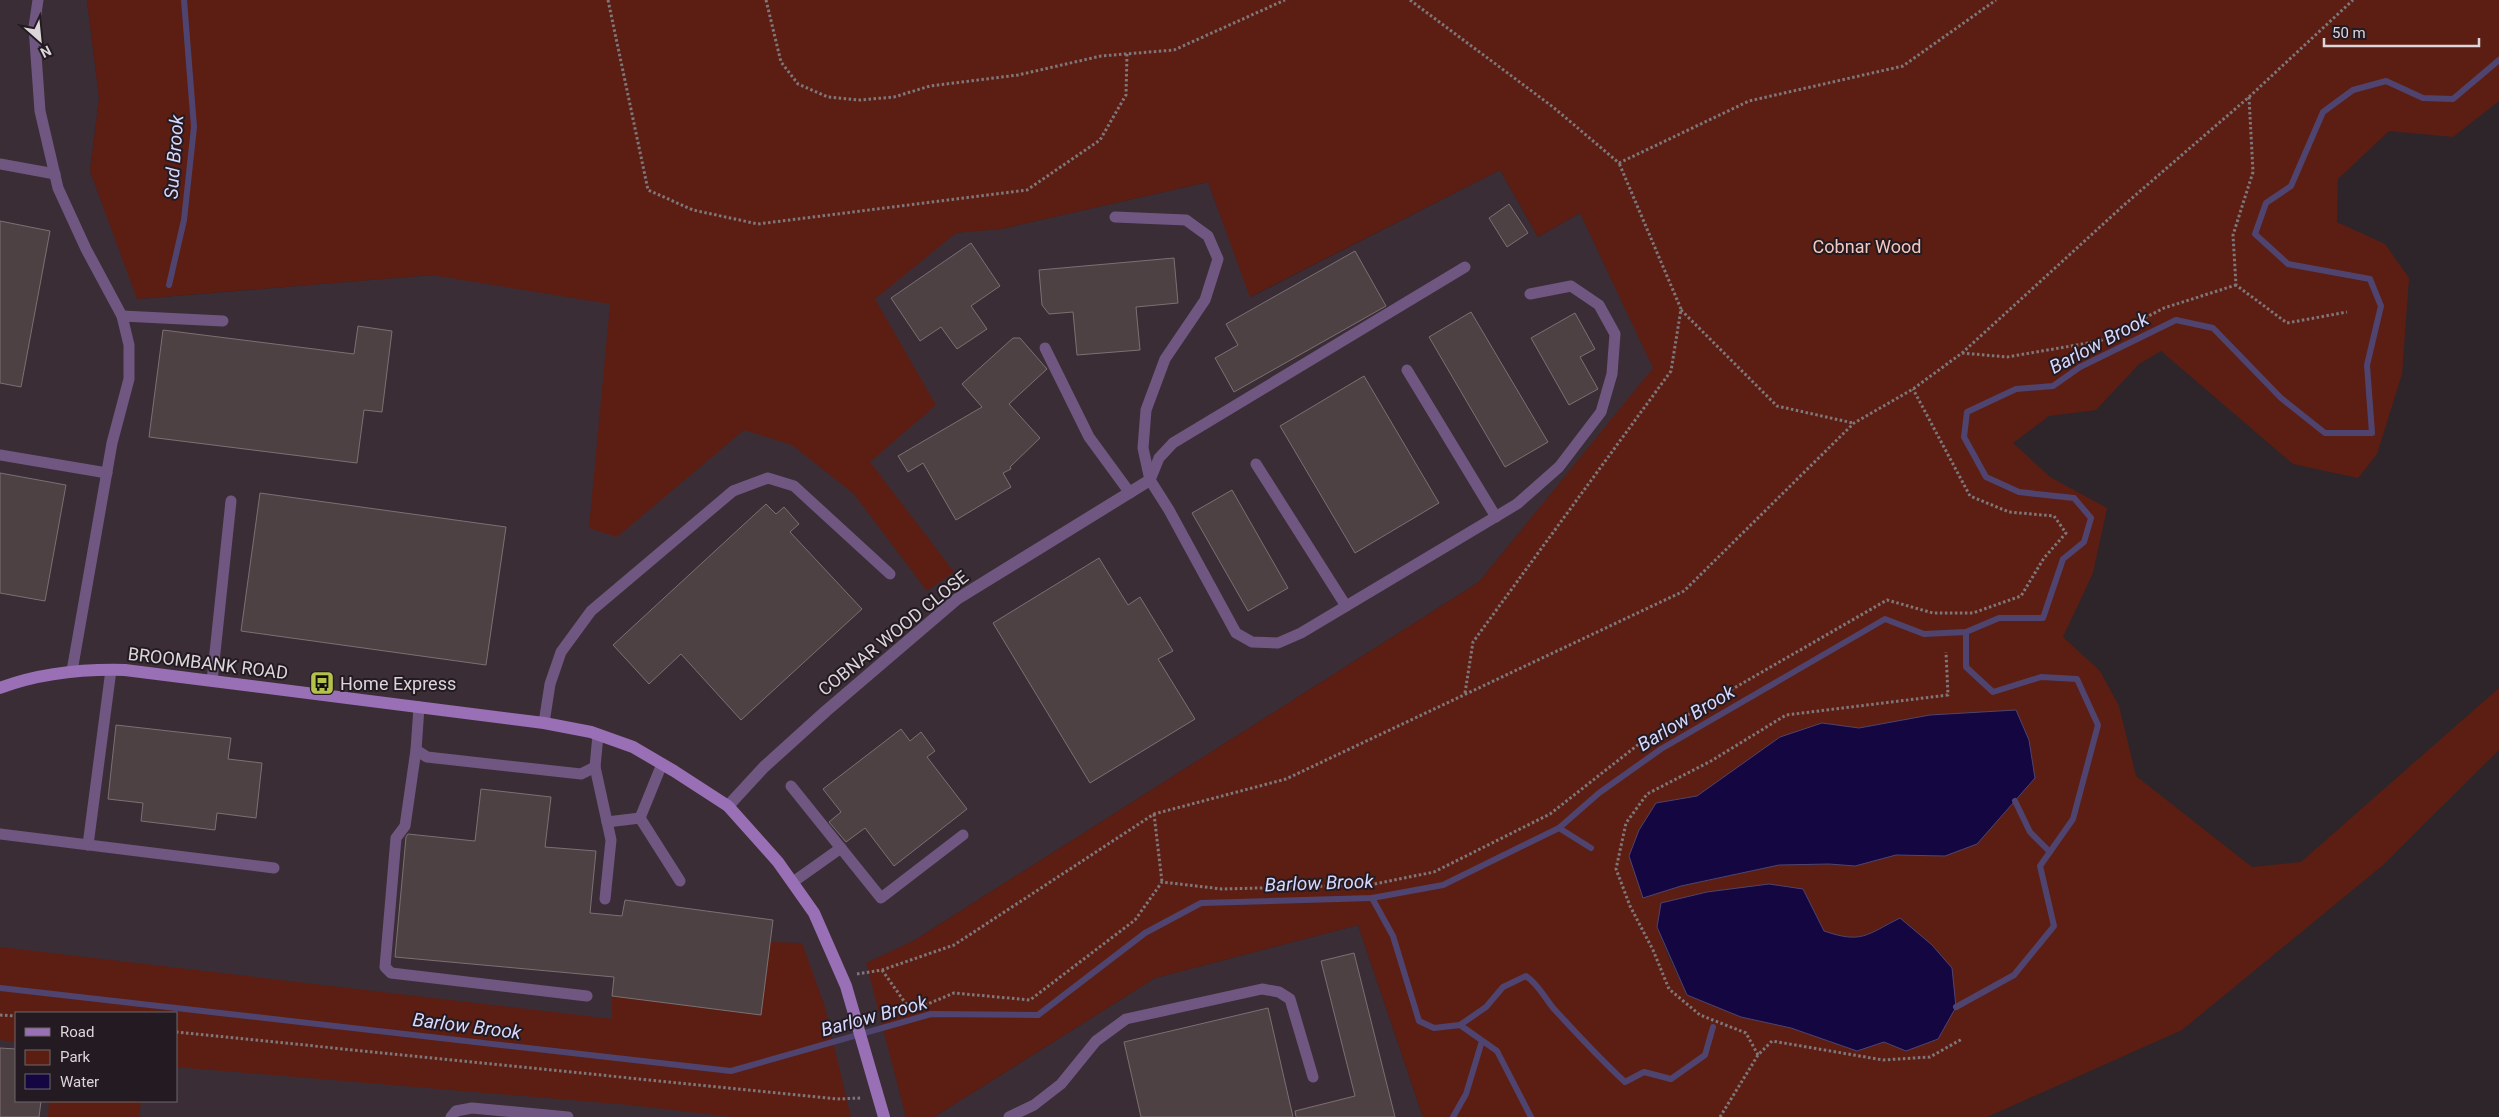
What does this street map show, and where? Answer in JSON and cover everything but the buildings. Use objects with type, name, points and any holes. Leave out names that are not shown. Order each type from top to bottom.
[{"type":"street","name":"COBNAR WOOD CLOSE","points":[[728,806],[764,767],[826,711],[957,600],[1150,480]]},
{"type":"street","name":"BROOMBANK ROAD","points":[[0,688],[16,682],[72,670],[111,670],[544,723],[598,735],[633,747],[728,806],[778,862],[793,882],[814,913],[844,981],[873,1073],[884,1117]]},
{"type":"lane","points":[[38,0],[34,28],[40,110],[58,188],[86,249],[122,316],[128,345],[129,379],[112,444],[72,670]]},
{"type":"lane","points":[[0,164],[55,174]]},
{"type":"lane","points":[[1115,217],[1186,220],[1208,236],[1218,259],[1205,300],[1165,359],[1146,410],[1143,448],[1150,480],[1169,510],[1236,633],[1252,642],[1278,643],[1301,633],[1517,504],[1559,467],[1601,412],[1612,374],[1615,334],[1599,305],[1571,286],[1530,294]]},
{"type":"lane","points":[[1150,480],[1159,458],[1173,443],[1465,267]]},
{"type":"lane","points":[[122,316],[223,321]]},
{"type":"lane","points":[[1045,348],[1089,437],[1130,493]]},
{"type":"lane","points":[[1407,370],[1496,517]]},
{"type":"lane","points":[[0,456],[107,473]]},
{"type":"lane","points":[[1256,464],[1346,606]]},
{"type":"lane","points":[[544,723],[550,684],[561,652],[591,611],[733,491],[768,478],[794,486],[890,574]]},
{"type":"lane","points":[[212,681],[231,501]]},
{"type":"lane","points":[[88,845],[111,670]]},
{"type":"lane","points":[[419,707],[416,750],[405,826],[396,838],[385,967],[391,973],[587,996]]},
{"type":"lane","points":[[598,735],[595,767],[611,840],[605,899]]},
{"type":"lane","points":[[416,750],[426,757],[581,774],[595,767]]},
{"type":"lane","points":[[640,818],[662,764]]},
{"type":"lane","points":[[791,786],[881,898],[963,835]]},
{"type":"lane","points":[[607,822],[640,818]]},
{"type":"lane","points":[[640,818],[680,881]]},
{"type":"lane","points":[[0,834],[274,868]]},
{"type":"lane","points":[[793,882],[841,848]]},
{"type":"lane","points":[[1008,1117],[1034,1104],[1061,1084],[1096,1040],[1126,1019],[1262,989],[1279,992],[1290,999],[1313,1077]]},
{"type":"lane","points":[[451,1117],[456,1111],[472,1108],[568,1117]]},
{"type":"path","points":[[608,0],[648,190],[693,210],[758,224],[1027,190],[1100,140],[1126,95],[1128,54]]},
{"type":"path","points":[[766,0],[781,62],[798,84],[828,97],[860,100],[894,96],[930,86],[1018,75],[1101,56],[1174,50],[1285,0]]},
{"type":"path","points":[[1410,0],[1553,107],[1619,163],[1749,101],[1903,66],[1996,0]]},
{"type":"path","points":[[844,981],[954,945],[1154,814],[1286,779],[1684,591],[1854,423],[1913,389],[1962,353],[2124,205],[2249,97],[2353,0]]},
{"type":"path","points":[[2249,97],[2253,172],[2233,236],[2236,285],[2287,323],[2347,312]]},
{"type":"path","points":[[1962,353],[2007,357],[2100,341],[2164,308],[2236,285]]},
{"type":"path","points":[[1681,309],[1776,406],[1854,423]]},
{"type":"path","points":[[1162,882],[1222,889],[1370,885],[1434,872],[1550,814],[1644,740],[1886,600],[1933,613],[1973,613],[2021,596],[2044,558],[2066,533],[2054,516],[2009,512],[1970,496],[1913,389]]},
{"type":"path","points":[[1758,1056],[1746,1033],[1700,1016],[1669,989],[1653,950],[1630,906],[1616,869],[1626,823],[1647,794],[1711,761],[1786,715],[1948,695],[1946,652]]},
{"type":"path","points":[[882,970],[911,1011],[954,993],[1030,1000],[1135,920],[1162,882],[1154,814]]},
{"type":"path","points":[[0,1015],[15,1016]]},
{"type":"path","points":[[178,1032],[837,1099],[879,1096]]},
{"type":"path","points":[[1720,1117],[1758,1056],[1772,1041],[1883,1060],[1930,1058],[1962,1039]]},
{"type":"shaded area","points":[[0,0],[87,0],[99,98],[90,171],[138,299],[1001,229],[1208,182],[1251,297],[1500,170],[1538,237],[1580,213],[1654,368],[1479,582],[915,940],[867,963],[906,1117],[0,1117]]},
{"type":"shaded area","points":[[1358,925],[1423,1117],[934,1117],[1155,978]]},
{"type":"green space","name":"Cobnar Wood","points":[[87,0],[2499,0],[2499,101],[2453,137],[2389,131],[2338,179],[2337,222],[2385,244],[2409,278],[2402,374],[2377,454],[2358,478],[2293,464],[2161,351],[2139,364],[2096,410],[2049,416],[2013,443],[2050,477],[2107,508],[2093,573],[2063,637],[2100,671],[2119,706],[2136,776],[2252,867],[2301,862],[2499,688],[2499,750],[2383,865],[2182,1030],[1987,1117],[1423,1117],[1358,925],[1155,978],[934,1117],[906,1117],[866,963],[915,940],[1479,582],[1653,368],[1580,213],[1538,237],[1500,170],[1250,297],[1208,182],[1001,229],[956,233],[875,299],[936,405],[870,462],[954,572],[927,591],[854,494],[792,445],[744,430],[617,537],[589,528],[610,304],[432,275],[137,299],[90,171],[99,98]],"holes":[[[1930,715],[1945,856],[1896,855],[1855,866],[1829,864],[1779,865],[1681,886],[1643,898],[1656,803],[1697,796],[1822,723],[1859,728]],[[1769,884],[1803,890],[1824,931],[1837,935],[1847,937],[1863,936],[1900,918],[1906,1051],[1884,1042],[1857,1051],[1791,1028],[1741,1017],[1687,995],[1668,956],[1657,927],[1661,903],[1707,892]]]},
{"type":"green space","points":[[770,942],[802,943],[824,1004],[851,1117],[732,1117],[630,1105],[178,1067],[178,1012],[15,1012],[15,1042],[0,1040],[0,947],[612,1019],[612,996],[760,1015]]},
{"type":"green space","points":[[49,1102],[141,1102],[139,1117],[48,1117]]},
{"type":"water","points":[[2016,710],[2029,740],[2035,778],[1977,844],[1945,856],[1896,855],[1855,866],[1829,864],[1779,865],[1681,886],[1643,898],[1629,856],[1639,830],[1656,803],[1697,796],[1780,737],[1822,723],[1859,728],[1930,715]]},
{"type":"water","points":[[1769,884],[1803,889],[1824,931],[1847,937],[1863,936],[1900,918],[1932,945],[1952,968],[1956,1007],[1938,1039],[1906,1051],[1884,1042],[1857,1051],[1791,1028],[1741,1017],[1687,995],[1657,927],[1661,903],[1707,892]]},
{"type":"waterway","name":"Sud Brook","points":[[169,285],[184,220],[194,127],[184,0]]},
{"type":"waterway","name":"Barlow Brook","points":[[0,988],[731,1071],[931,1014],[1038,1015],[1145,933],[1201,903],[1372,898],[1443,885],[1559,828],[1599,793],[1661,749],[1885,619],[1924,634],[1966,632],[1999,618],[2043,618],[2063,559],[2084,542],[2091,518],[2074,498],[2019,492],[1986,477],[1964,437],[1967,412],[2016,389],[2053,386],[2080,367],[2176,320],[2213,328],[2281,398],[2325,433],[2372,433],[2367,365],[2381,306],[2370,279],[2288,264],[2255,234],[2266,203],[2291,186],[2323,112],[2353,90],[2386,81],[2423,98],[2453,99],[2499,60]]},
{"type":"waterway","points":[[1956,1007],[2014,975],[2054,926],[2040,866],[2073,819],[2098,725],[2077,679],[2041,677],[1993,692],[1966,667],[1966,632]]},
{"type":"waterway","points":[[2015,801],[2030,832],[2050,852]]},
{"type":"waterway","points":[[1559,828],[1591,848]]},
{"type":"waterway","points":[[1372,898],[1393,936],[1419,1021],[1434,1028],[1460,1025],[1486,1007],[1503,987],[1526,976],[1538,987],[1571,1028],[1625,1082],[1644,1072],[1671,1079],[1705,1055],[1713,1027]]},
{"type":"waterway","points":[[1460,1025],[1497,1051],[1531,1117]]},
{"type":"waterway","points":[[1453,1117],[1466,1094],[1482,1041]]},
{"type":"place","name":"Home Express","points":[[322,683]]}]
